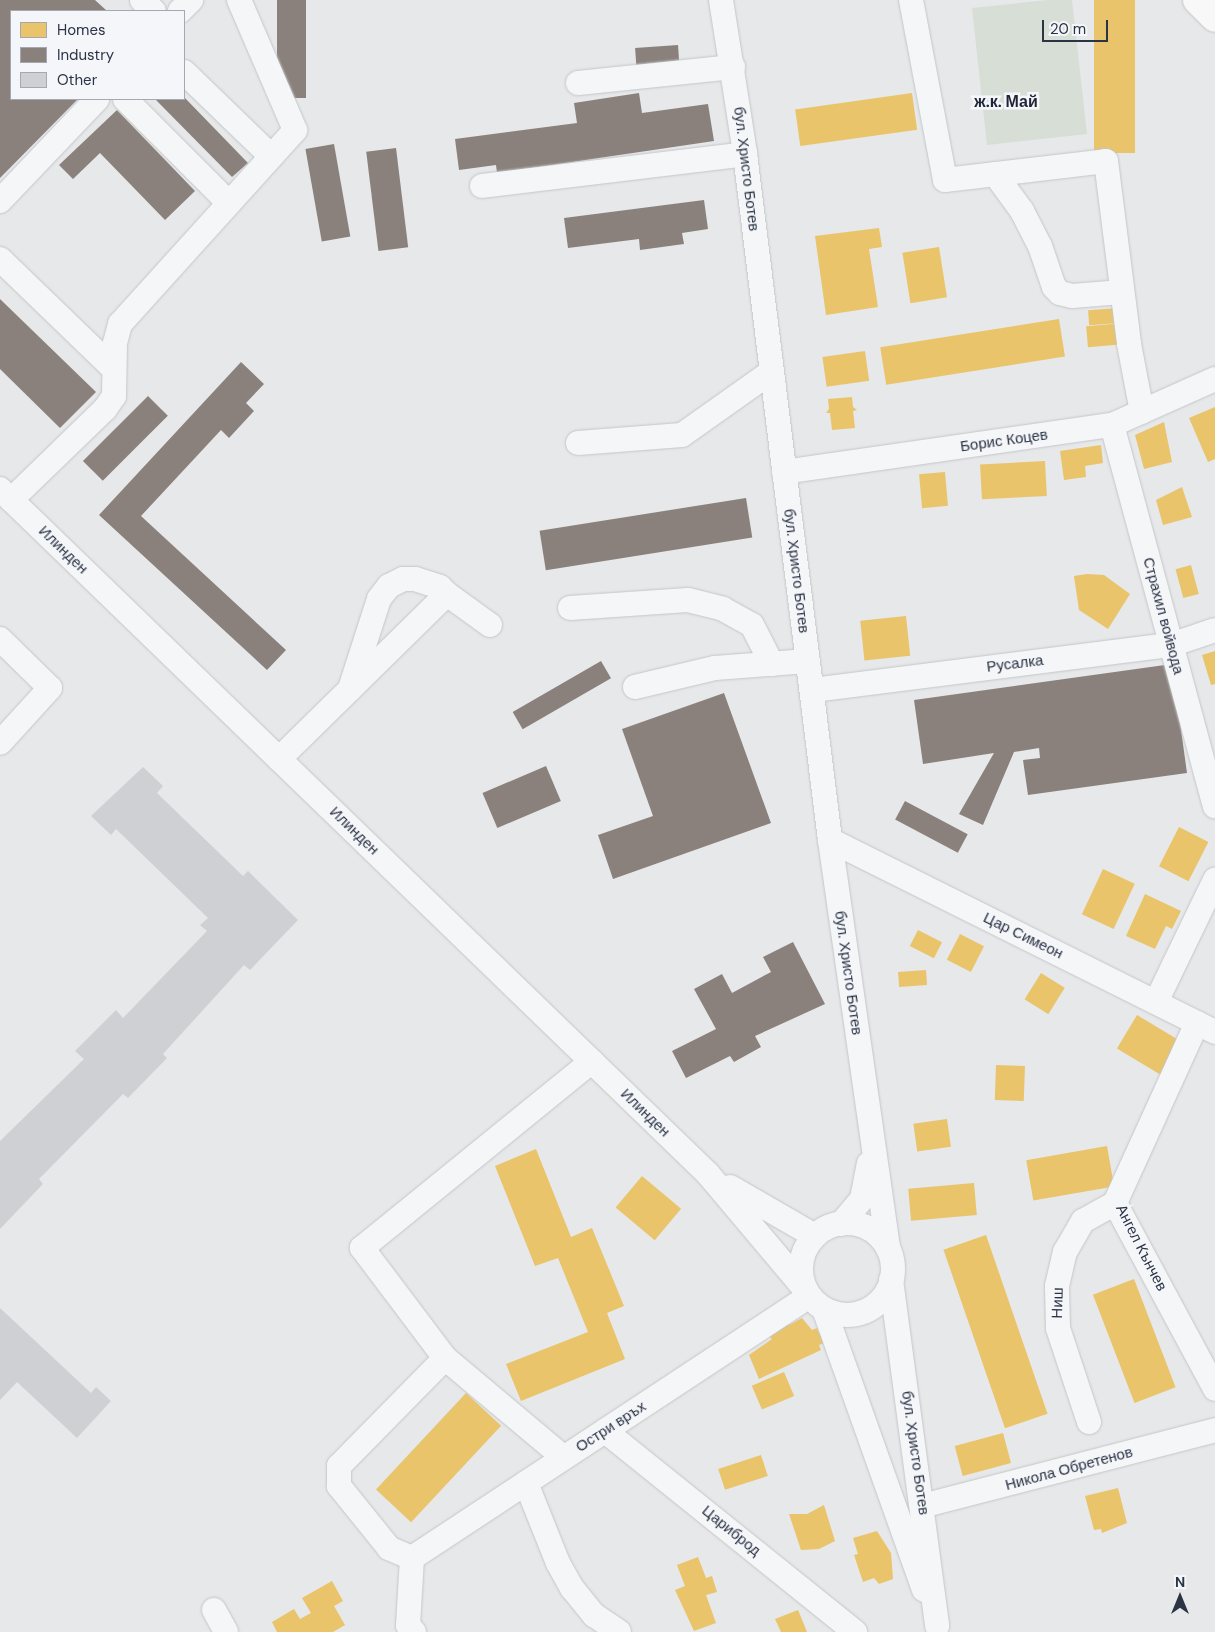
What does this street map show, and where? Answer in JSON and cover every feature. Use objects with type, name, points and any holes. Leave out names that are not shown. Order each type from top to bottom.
[{"type":"main road","points":[[1197,0],[1215,18]]},
{"type":"street","points":[[142,0],[153,10]]},
{"type":"street","points":[[181,10],[191,0]]},
{"type":"street","points":[[6,495],[104,409],[114,396],[115,343],[120,324],[295,130],[239,0]]},
{"type":"street","name":"бул. Христо Ботев","points":[[721,0],[733,67],[745,154],[771,372],[813,690],[830,840],[871,1142],[888,1249]]},
{"type":"street","points":[[917,1],[945,180],[1106,161],[1122,292],[1142,412]]},
{"type":"street","points":[[578,83],[733,67]]},
{"type":"street","points":[[185,73],[271,156]]},
{"type":"street","points":[[0,201],[96,100]]},
{"type":"street","points":[[126,100],[229,203]]},
{"type":"street","points":[[482,186],[745,154]]},
{"type":"street","points":[[995,174],[1022,211],[1040,246],[1054,287],[1060,293],[1072,296],[1122,292]]},
{"type":"street","points":[[0,259],[114,369]]},
{"type":"street","points":[[578,443],[682,435],[771,372]]},
{"type":"street","name":"Борис Коцев","points":[[784,472],[1112,425],[1215,379]]},
{"type":"street","name":"Страхил войвода","points":[[1112,425],[1215,806]]},
{"type":"street","name":"Илинден","points":[[6,495],[708,1174],[813,1298]]},
{"type":"street","points":[[350,689],[379,599],[389,586],[403,579],[430,581],[490,625]]},
{"type":"street","points":[[279,759],[447,594]]},
{"type":"street","points":[[570,608],[688,600],[723,609],[752,625],[772,664]]},
{"type":"street","name":"Русалка","points":[[813,690],[1171,645],[1215,630]]},
{"type":"street","points":[[0,639],[50,688],[0,743]]},
{"type":"street","points":[[635,687],[715,668],[808,662]]},
{"type":"street","name":"Цар Симеон","points":[[830,840],[1206,1027]]},
{"type":"street","points":[[1156,1002],[1215,880]]},
{"type":"street","name":"Ангел Кънчев","points":[[1206,1027],[1115,1203],[1215,1389]]},
{"type":"street","points":[[564,1458],[445,1358],[362,1248],[592,1061]]},
{"type":"street","name":"бул. Христо Ботев","points":[[841,1224],[862,1199],[871,1142]]},
{"type":"street","name":"Илинден","points":[[708,1174],[815,1236]]},
{"type":"street","name":"Ниш","points":[[1089,1422],[1058,1328],[1057,1286],[1065,1252],[1083,1221],[1115,1203]]},
{"type":"street","points":[[841,1224],[868,1230],[888,1249],[892,1265],[891,1280],[882,1299],[865,1312],[844,1315],[813,1298],[802,1260],[815,1236],[841,1224]]},
{"type":"street","name":"бул. Христо Ботев","points":[[891,1280],[938,1629]]},
{"type":"street","name":"бул. Христо Ботев","points":[[813,1298],[938,1629]]},
{"type":"street","name":"Остри връх","points":[[412,1558],[605,1431],[813,1298]]},
{"type":"street","points":[[407,1630],[412,1558],[389,1548],[339,1486],[339,1466],[445,1358]]},
{"type":"street","name":"Никола Обретенов","points":[[922,1506],[1215,1430]]},
{"type":"street","name":"Цариброд","points":[[605,1431],[855,1632]]},
{"type":"street","points":[[526,1483],[558,1563],[572,1588],[594,1615],[619,1632]]},
{"type":"street","points":[[214,1610],[226,1632]]},
{"type":"shaded area","points":[[1048,0],[1072,0],[1087,134],[987,145],[972,8]]},
{"type":"building: Homes","points":[[1094,0],[1135,0],[1135,153],[1094,153]]},
{"type":"building: Homes","points":[[912,93],[917,130],[800,146],[795,109]]},
{"type":"building: Homes","points":[[879,228],[882,247],[869,249],[878,307],[826,315],[815,236]]},
{"type":"building: Homes","points":[[939,247],[947,297],[910,303],[902,253]]},
{"type":"building: Homes","points":[[1119,308],[1120,323],[1089,325],[1088,310]]},
{"type":"building: Homes","points":[[1059,319],[1065,357],[886,385],[880,347]]},
{"type":"building: Homes","points":[[1124,323],[1126,344],[1088,347],[1086,326]]},
{"type":"building: Homes","points":[[865,351],[869,381],[827,387],[822,357]]},
{"type":"building: Homes","points":[[852,397],[853,407],[857,410],[853,411],[855,428],[832,430],[830,413],[826,413],[829,409],[828,399]]},
{"type":"building: Homes","points":[[1215,407],[1215,459],[1208,462],[1189,418]]},
{"type":"building: Homes","points":[[1164,422],[1172,462],[1144,469],[1135,435]]},
{"type":"building: Homes","points":[[1101,445],[1103,463],[1085,466],[1086,477],[1064,480],[1060,451]]},
{"type":"building: Homes","points":[[1045,461],[1047,496],[982,499],[980,464]]},
{"type":"building: Homes","points":[[945,472],[948,506],[922,508],[919,474]]},
{"type":"building: Homes","points":[[1182,487],[1192,517],[1163,525],[1156,500]]},
{"type":"building: Homes","points":[[1191,565],[1199,594],[1183,598],[1176,569]]},
{"type":"building: Homes","points":[[1087,574],[1104,575],[1130,594],[1108,629],[1079,610],[1074,576]]},
{"type":"building: Homes","points":[[906,616],[910,656],[864,661],[860,621]]},
{"type":"building: Homes","points":[[1215,651],[1215,684],[1211,685],[1202,655]]},
{"type":"building: Homes","points":[[1179,827],[1208,842],[1188,881],[1159,866]]},
{"type":"building: Homes","points":[[1103,869],[1135,884],[1114,929],[1082,914]]},
{"type":"building: Homes","points":[[1145,894],[1181,911],[1172,929],[1166,926],[1155,949],[1126,936]]},
{"type":"building: Homes","points":[[918,930],[942,942],[934,958],[910,946]]},
{"type":"building: Homes","points":[[960,934],[984,946],[971,972],[947,960]]},
{"type":"building: Homes","points":[[926,970],[927,985],[899,987],[898,972]]},
{"type":"building: Homes","points":[[1041,973],[1065,988],[1048,1014],[1025,999]]},
{"type":"building: Homes","points":[[1137,1015],[1180,1041],[1160,1074],[1117,1048]]},
{"type":"building: Homes","points":[[996,1065],[1025,1066],[1024,1101],[995,1100]]},
{"type":"building: Homes","points":[[947,1119],[951,1147],[917,1151],[913,1124]]},
{"type":"building: Homes","points":[[1107,1146],[1114,1186],[1033,1201],[1026,1160]]},
{"type":"building: Homes","points":[[536,1149],[571,1237],[592,1228],[624,1306],[607,1313],[625,1359],[521,1401],[506,1364],[588,1332],[558,1258],[535,1266],[495,1166]]},
{"type":"building: Homes","points":[[642,1176],[681,1209],[655,1240],[616,1207]]},
{"type":"building: Homes","points":[[974,1183],[977,1215],[911,1221],[908,1189]]},
{"type":"building: Homes","points":[[986,1235],[1048,1414],[1005,1428],[943,1250]]},
{"type":"building: Homes","points":[[1134,1279],[1176,1387],[1134,1403],[1093,1295]]},
{"type":"building: Homes","points":[[802,1318],[812,1330],[817,1328],[824,1343],[819,1345],[821,1350],[759,1379],[749,1355],[772,1339],[769,1336],[786,1323],[789,1325]]},
{"type":"building: Homes","points":[[784,1372],[794,1396],[762,1410],[752,1386]]},
{"type":"building: Homes","points":[[466,1393],[501,1426],[411,1522],[376,1490]]},
{"type":"building: Homes","points":[[1003,1433],[1011,1463],[963,1476],[955,1446]]},
{"type":"building: Homes","points":[[761,1455],[768,1476],[725,1490],[718,1469]]},
{"type":"building: Homes","points":[[1118,1488],[1127,1523],[1102,1533],[1101,1529],[1094,1530],[1085,1496]]},
{"type":"building: Homes","points":[[824,1505],[835,1541],[819,1549],[801,1550],[789,1514],[807,1514]]},
{"type":"building: Homes","points":[[877,1531],[891,1553],[893,1579],[879,1584],[874,1578],[863,1582],[854,1555],[858,1554],[853,1538]]},
{"type":"building: Homes","points":[[698,1557],[706,1578],[712,1576],[717,1592],[706,1595],[716,1623],[694,1631],[675,1590],[685,1586],[677,1565]]},
{"type":"building: Homes","points":[[332,1581],[343,1601],[334,1606],[345,1625],[333,1632],[277,1632],[272,1622],[294,1609],[300,1619],[311,1613],[302,1598]]},
{"type":"building: Homes","points":[[798,1610],[807,1632],[781,1632],[775,1619]]},
{"type":"building: Industry","points":[[0,0],[95,0],[106,10],[10,10],[10,100],[77,100],[0,178]]},
{"type":"building: Industry","points":[[277,0],[306,0],[306,98],[277,98]]},
{"type":"building: Industry","points":[[678,45],[680,71],[637,74],[635,48]]},
{"type":"building: Industry","points":[[639,93],[642,113],[708,104],[714,141],[497,173],[496,165],[459,170],[455,139],[577,123],[574,103]]},
{"type":"building: Industry","points":[[185,98],[248,163],[232,177],[156,100],[185,100]]},
{"type":"building: Industry","points":[[117,110],[195,191],[165,220],[100,153],[73,179],[59,165]]},
{"type":"building: Industry","points":[[334,144],[350,237],[322,242],[305,149]]},
{"type":"building: Industry","points":[[396,148],[408,247],[378,251],[366,152]]},
{"type":"building: Industry","points":[[704,200],[708,229],[682,233],[684,244],[640,250],[639,239],[568,248],[564,218]]},
{"type":"building: Industry","points":[[0,299],[96,392],[60,428],[0,369]]},
{"type":"building: Industry","points":[[241,362],[264,384],[246,403],[254,411],[229,438],[221,430],[141,516],[286,650],[267,670],[99,515]]},
{"type":"building: Industry","points":[[148,396],[168,416],[103,481],[83,461]]},
{"type":"building: Industry","points":[[746,498],[752,538],[546,570],[540,531]]},
{"type":"building: Industry","points":[[601,661],[611,678],[523,729],[513,712]]},
{"type":"building: Industry","points":[[1172,664],[1187,773],[1028,795],[1023,760],[1040,758],[1039,748],[1014,752],[983,825],[959,814],[994,753],[923,764],[914,700]]},
{"type":"building: Industry","points":[[724,693],[771,823],[613,879],[598,835],[653,816],[622,729]]},
{"type":"building: Industry","points":[[546,766],[561,801],[497,828],[482,793]]},
{"type":"building: Industry","points":[[905,801],[968,834],[958,853],[895,820]]},
{"type":"building: Industry","points":[[793,942],[825,1004],[755,1036],[761,1047],[734,1062],[730,1056],[686,1078],[672,1051],[716,1029],[694,989],[722,974],[732,993],[771,972],[763,957]]},
{"type":"building: Other","points":[[143,767],[163,786],[157,793],[243,876],[248,871],[298,920],[250,970],[244,965],[163,1054],[167,1058],[128,1098],[123,1094],[39,1179],[43,1184],[0,1229],[0,1141],[84,1059],[75,1051],[116,1010],[123,1018],[207,931],[200,925],[208,918],[116,829],[111,835],[91,816]]},
{"type":"building: Other","points":[[0,1308],[91,1393],[96,1387],[111,1401],[77,1438],[17,1382],[0,1400]]},
{"type":"district","name":"ж.к. Май","points":[[1006,102]]}]
